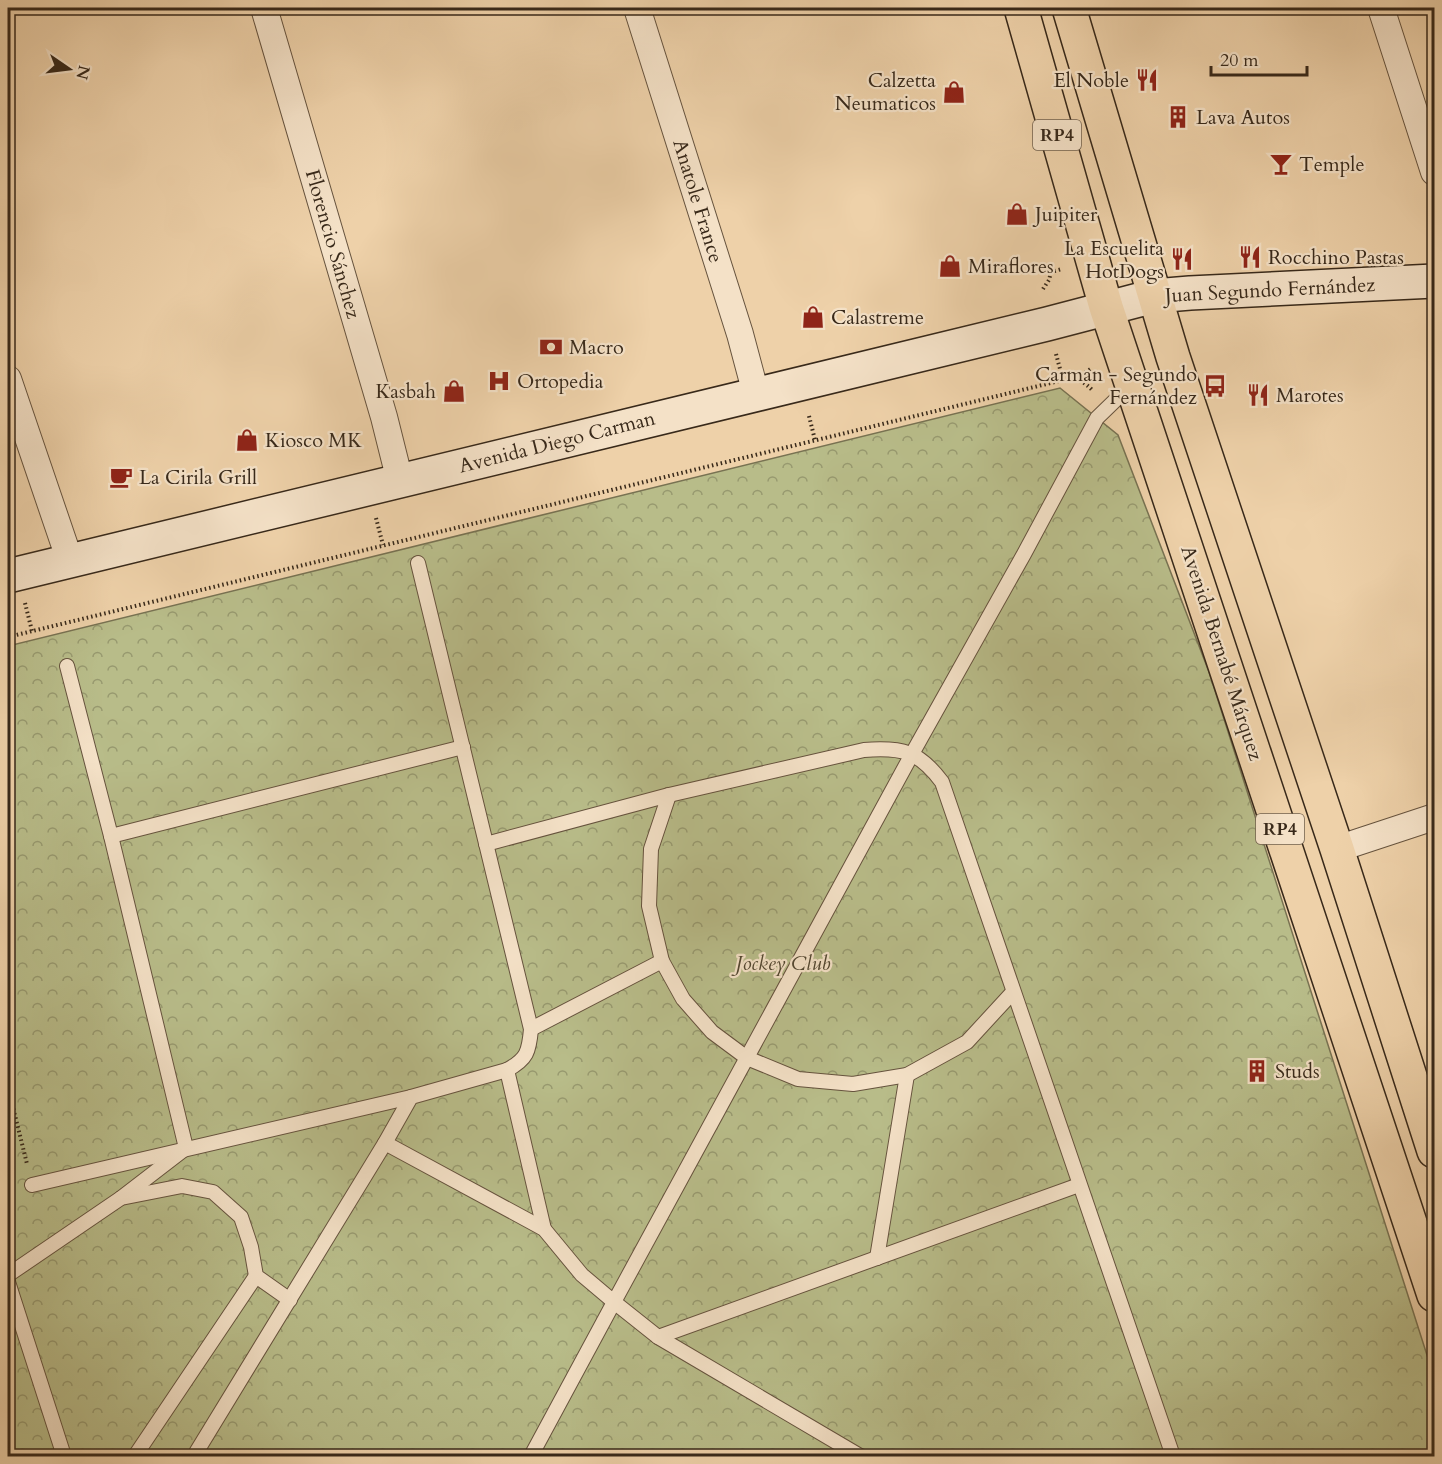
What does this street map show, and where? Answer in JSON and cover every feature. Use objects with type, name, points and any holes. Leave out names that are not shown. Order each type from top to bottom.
[{"type":"main road","name":"Avenida Bernabé Márquez","points":[[1021,8],[1106,307],[1434,1295]]},
{"type":"main road","name":"RP4","points":[[1069,8],[1154,296],[1337,849],[1434,1151]]},
{"type":"main road","name":"Juan Segundo Fernández","points":[[1106,307],[1154,296],[1190,292],[1434,281]]},
{"type":"main road","name":"Avenida Diego Carman","points":[[8,576],[1047,324],[1106,307]]},
{"type":"street","name":"Florencio Sánchez","points":[[264,8],[384,417],[400,481]]},
{"type":"street","name":"Anatole France","points":[[637,8],[740,334],[756,394]]},
{"type":"street","points":[[1382,8],[1434,172]]},
{"type":"street","points":[[8,379],[70,561]]},
{"type":"street","points":[[1337,849],[1434,817]]},
{"type":"lane","points":[[531,1456],[1097,418],[1132,384]]},
{"type":"lane","points":[[32,1185],[411,1097],[507,1070],[522,1062],[529,1047],[531,1029],[418,563]]},
{"type":"lane","points":[[67,666],[111,836],[186,1148]]},
{"type":"lane","points":[[111,836],[463,747]]},
{"type":"lane","points":[[486,844],[669,795],[864,750],[890,748],[912,754],[930,765],[942,782],[1173,1456]]},
{"type":"lane","points":[[669,795],[651,849],[649,894],[649,906],[662,961],[683,999],[704,1024],[747,1058],[798,1079],[853,1084],[907,1075],[967,1042],[1013,992]]},
{"type":"lane","points":[[531,1029],[662,961]]},
{"type":"lane","points":[[507,1070],[544,1229]]},
{"type":"lane","points":[[877,1258],[907,1075]]},
{"type":"lane","points":[[194,1456],[411,1097]]},
{"type":"lane","points":[[385,1143],[544,1229],[582,1275],[658,1337],[860,1456]]},
{"type":"lane","points":[[8,1275],[121,1198],[186,1148]]},
{"type":"lane","points":[[658,1337],[1079,1185]]},
{"type":"lane","points":[[121,1198],[182,1186],[213,1192],[241,1217],[251,1247],[256,1276],[135,1456]]},
{"type":"lane","points":[[256,1276],[290,1300]]},
{"type":"lane","points":[[8,1282],[64,1456]]},
{"type":"path","points":[[8,637],[1072,378],[1085,383],[1108,407]]},
{"type":"path","points":[[8,1087],[32,1185]]},
{"type":"green space","name":"Jockey Club","points":[[1060,388],[1118,435],[1209,672],[1434,1377],[1434,1456],[8,1456],[8,646]]},
{"type":"place","name":"El Noble","points":[[1147,80]]},
{"type":"place","name":"Calzetta Neumaticos","points":[[954,92]]},
{"type":"place","name":"Lava Autos","points":[[1178,117]]},
{"type":"place","name":"Temple","points":[[1281,164]]},
{"type":"place","name":"Juipiter","points":[[1017,214]]},
{"type":"place","name":"Rocchino Pastas","points":[[1250,257]]},
{"type":"place","name":"La Escuelita HotDogs","points":[[1182,259]]},
{"type":"place","name":"Miraflores","points":[[950,266]]},
{"type":"place","name":"Calastreme","points":[[813,317]]},
{"type":"place","name":"Macro","points":[[551,347]]},
{"type":"place","name":"Ortopedia","points":[[499,381]]},
{"type":"place","name":"Carman - Segundo Fernández","points":[[1215,386]]},
{"type":"place","name":"Kasbah","points":[[454,391]]},
{"type":"place","name":"Marotes","points":[[1258,395]]},
{"type":"place","name":"Kiosco MK","points":[[247,440]]},
{"type":"place","name":"La Cirila Grill","points":[[121,477]]},
{"type":"place","name":"Studs","points":[[1257,1071]]}]
